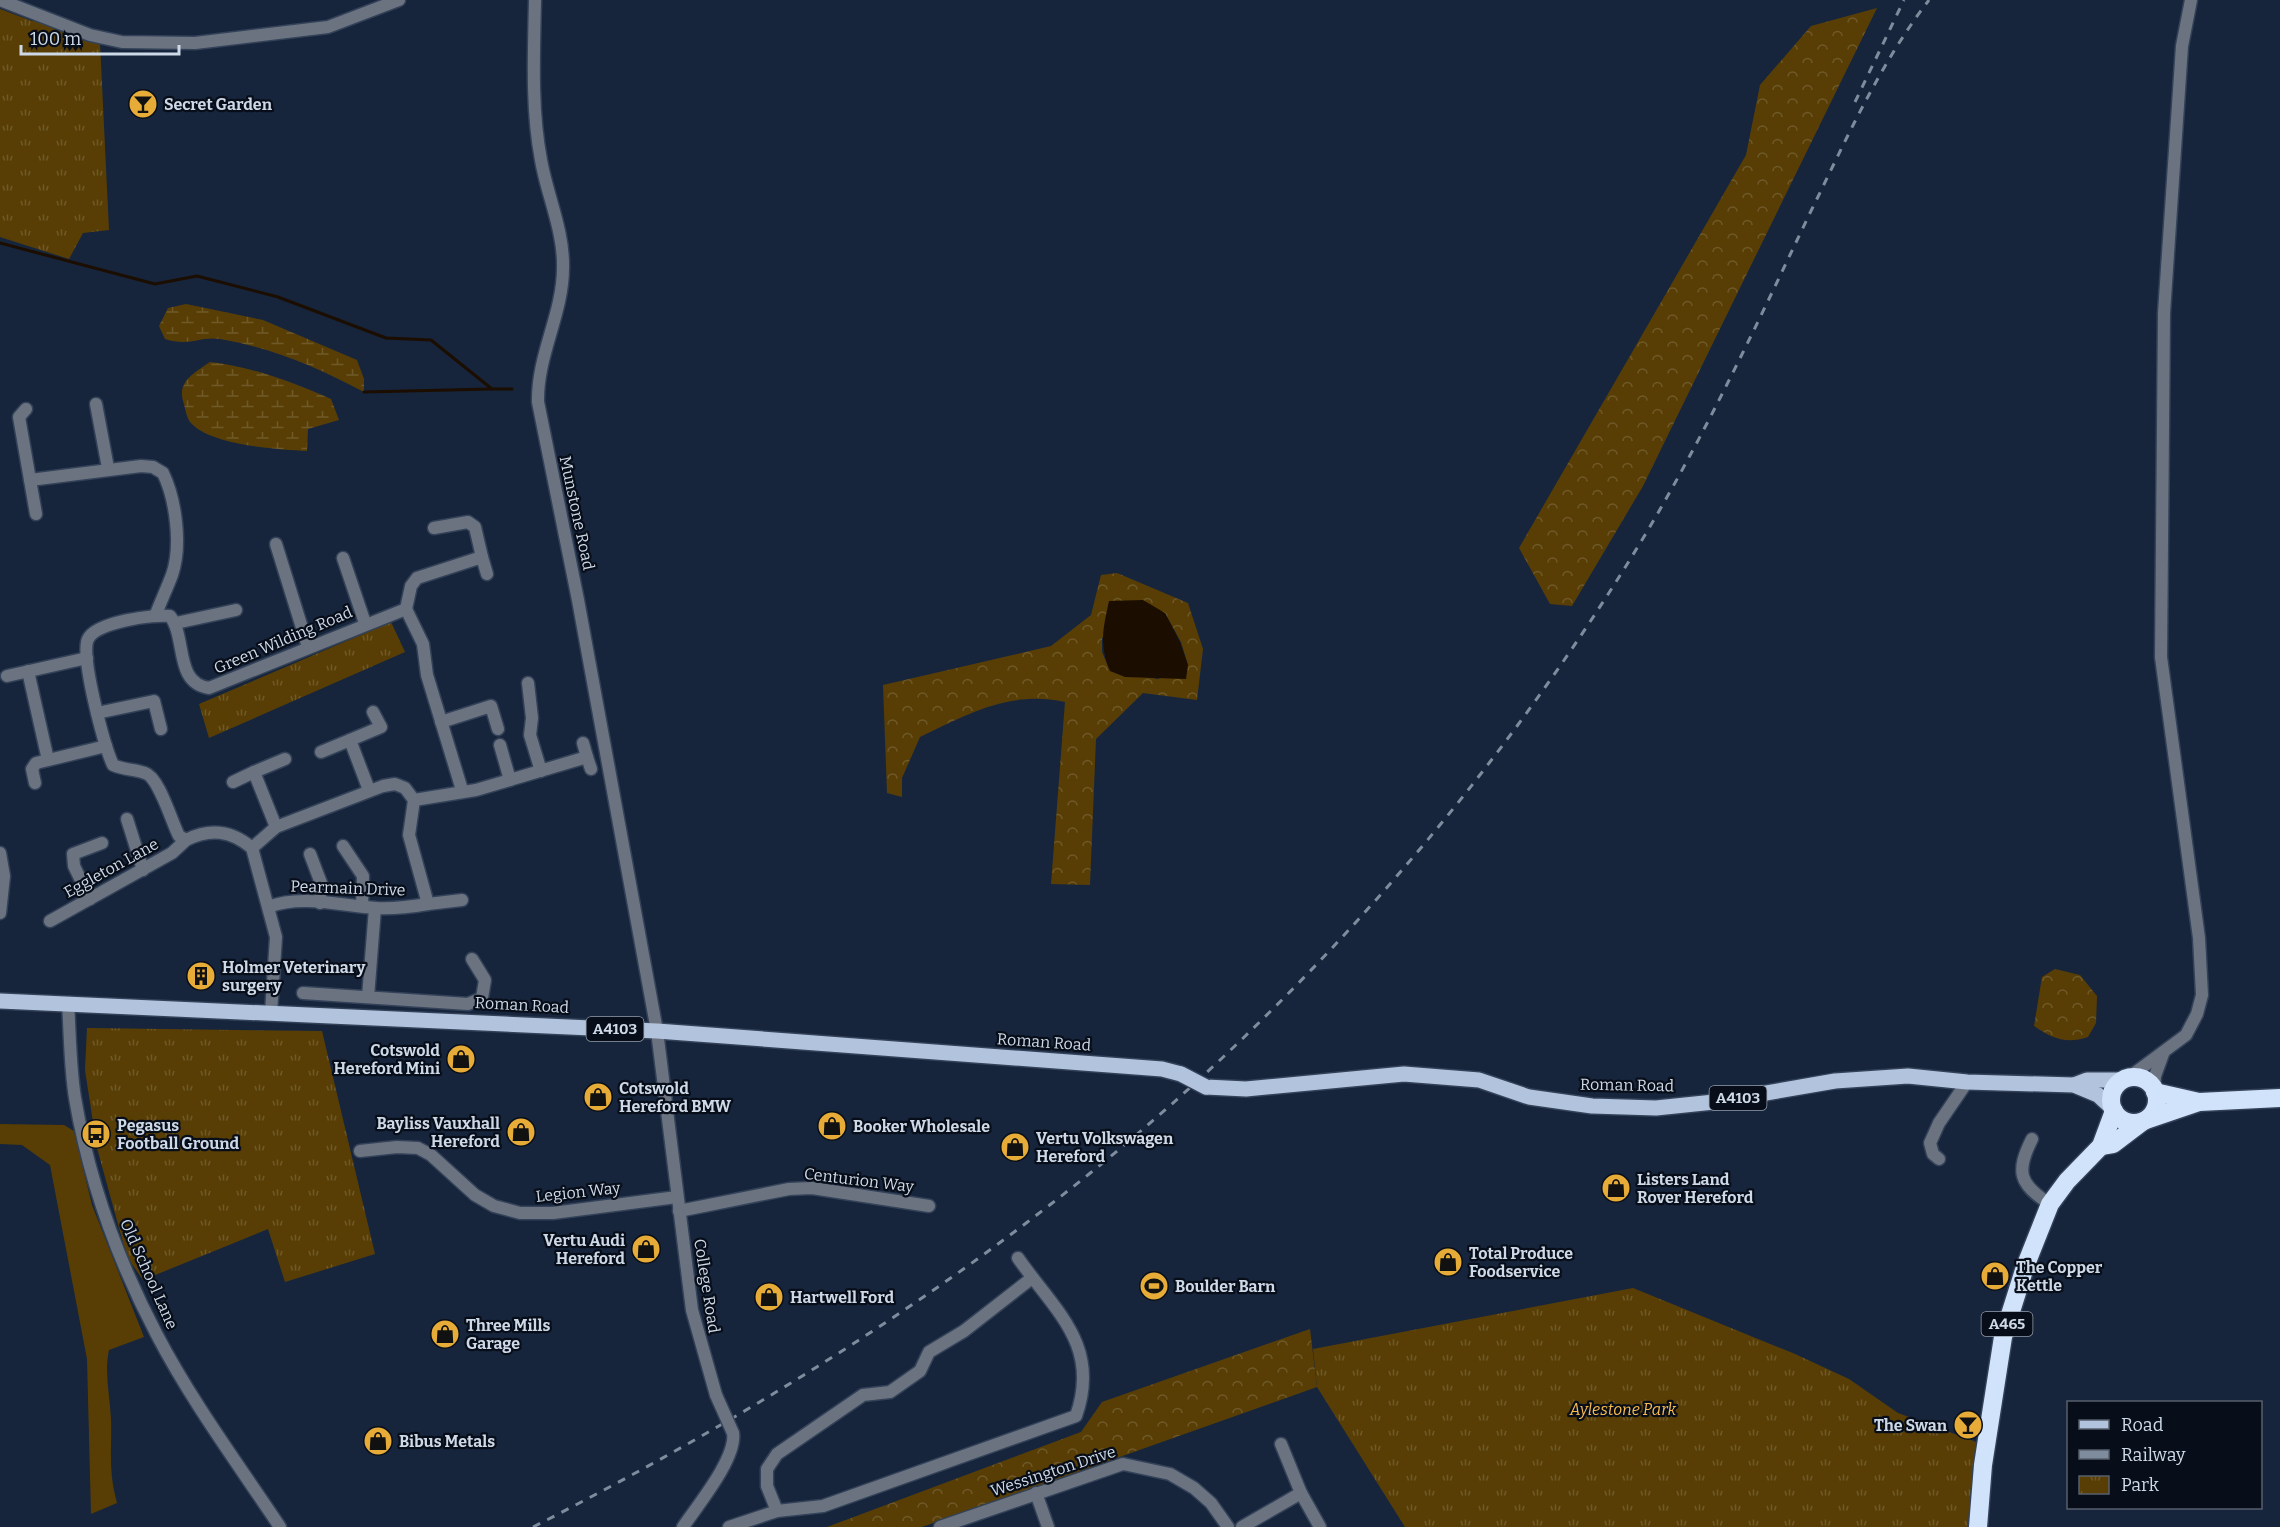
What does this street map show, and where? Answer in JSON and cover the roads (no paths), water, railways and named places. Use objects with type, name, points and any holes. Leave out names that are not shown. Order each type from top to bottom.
[{"type":"highway","name":"A4103","points":[[2126,1079],[2143,1079],[2155,1090],[2199,1102]]},
{"type":"highway","points":[[2113,1110],[2114,1088],[2126,1079]]},
{"type":"highway","points":[[2144,1121],[2155,1110],[2155,1090]]},
{"type":"highway","name":"A4103","points":[[2113,1110],[2129,1123],[2144,1121],[2199,1102],[2280,1098]]},
{"type":"highway","name":"A465","points":[[1978,1527],[1983,1465],[2003,1337],[2025,1267],[2050,1204],[2067,1181],[2101,1146],[2113,1110]]},
{"type":"highway","name":"A465","points":[[2101,1146],[2113,1143],[2144,1121]]},
{"type":"main road","name":"Roman Road","points":[[0,1001],[657,1031],[1151,1068],[1181,1074],[1206,1087],[1246,1089],[1404,1074],[1479,1080],[1529,1096],[1592,1106],[1656,1108],[1714,1102],[1835,1081],[1908,1076],[1967,1082],[2074,1085],[2097,1095],[2113,1110]]},
{"type":"main road","name":"Roman Road","points":[[2074,1085],[2087,1080],[2126,1079]]},
{"type":"street","points":[[0,0],[90,35],[122,42],[195,43],[328,27],[399,0]]},
{"type":"street","name":"Munstone Road","points":[[535,0],[535,91],[540,159],[558,230],[564,266],[561,291],[537,378],[538,402],[578,600],[657,1031]]},
{"type":"street","points":[[2126,1079],[2186,1035],[2197,1014],[2202,995],[2199,938],[2160,657],[2164,313],[2182,46],[2191,0]]},
{"type":"street","points":[[96,404],[108,468]]},
{"type":"street","points":[[26,409],[19,417],[36,514]]},
{"type":"street","points":[[30,480],[108,468],[153,467],[163,473],[167,482],[176,530],[176,552],[172,574],[156,614]]},
{"type":"street","points":[[434,528],[468,522],[475,527],[487,574]]},
{"type":"street","points":[[276,544],[308,647]]},
{"type":"street","points":[[462,790],[427,675],[423,644],[406,609],[411,586],[417,578],[482,557]]},
{"type":"street","points":[[343,558],[365,623]]},
{"type":"street","name":"Green Wilding Road","points":[[176,623],[186,671],[192,681],[200,687],[217,686],[365,623],[406,609]]},
{"type":"street","points":[[236,610],[176,623],[170,616],[156,614],[99,628],[88,639],[87,658],[97,713],[112,765],[128,771],[146,773],[154,780],[179,836],[186,840],[200,833],[216,831],[243,841],[252,848],[276,937],[271,1013]]},
{"type":"street","points":[[7,676],[87,658]]},
{"type":"street","points":[[28,671],[48,760]]},
{"type":"street","points":[[528,682],[532,718],[530,735],[541,771]]},
{"type":"street","points":[[97,713],[154,701],[160,729]]},
{"type":"street","points":[[441,722],[491,706],[498,729]]},
{"type":"street","points":[[321,752],[381,727],[373,712]]},
{"type":"street","points":[[350,740],[369,790]]},
{"type":"street","points":[[414,800],[447,796],[462,790],[476,790],[541,771],[589,763],[583,743]]},
{"type":"street","points":[[35,783],[32,769],[36,763],[106,746]]},
{"type":"street","points":[[500,746],[510,780]]},
{"type":"street","points":[[233,782],[285,759]]},
{"type":"street","points":[[254,772],[276,827]]},
{"type":"street","points":[[252,848],[276,827],[369,790],[395,784],[405,788],[414,800],[409,835],[428,904]]},
{"type":"street","points":[[127,819],[143,870]]},
{"type":"street","name":"Eggleton Lane","points":[[50,921],[172,853],[186,840]]},
{"type":"street","points":[[90,899],[74,867],[73,854],[102,843]]},
{"type":"street","points":[[343,846],[363,876],[369,907],[368,997]]},
{"type":"street","points":[[0,853],[4,876],[0,913]]},
{"type":"street","points":[[310,854],[320,879],[320,903]]},
{"type":"street","name":"Pearmain Drive","points":[[269,907],[279,903],[320,903],[400,908],[462,900]]},
{"type":"street","points":[[303,993],[468,1004],[482,998],[485,980],[472,959]]},
{"type":"street","name":"Old School Lane","points":[[68,1003],[75,1097],[90,1163],[125,1268],[157,1336],[190,1392],[280,1527]]},
{"type":"street","name":"College Road","points":[[657,1031],[692,1310],[716,1395],[733,1433],[733,1443],[720,1470],[683,1527]]},
{"type":"street","points":[[2155,1090],[2155,1076],[2163,1054]]},
{"type":"street","points":[[1939,1159],[1933,1154],[1930,1143],[1939,1123],[1967,1082]]},
{"type":"street","points":[[2032,1139],[2022,1159],[2020,1170],[2026,1184],[2050,1204]]},
{"type":"street","name":"Legion Way","points":[[360,1151],[397,1147],[418,1148],[432,1155],[474,1195],[494,1206],[520,1213],[553,1213],[677,1197]]},
{"type":"street","name":"Centurion Way","points":[[679,1211],[789,1189],[812,1188],[929,1206]]},
{"type":"street","points":[[729,1527],[777,1511],[823,1506],[1076,1416],[1083,1395],[1085,1369],[1075,1337],[1018,1258]]},
{"type":"street","points":[[777,1511],[767,1486],[767,1469],[777,1454],[863,1395],[890,1392],[920,1371],[929,1352],[964,1331],[1032,1278]]},
{"type":"street","points":[[1281,1444],[1301,1493],[1320,1527]]},
{"type":"street","name":"Wessington Drive","points":[[940,1527],[1123,1464],[1146,1467],[1170,1474],[1194,1488],[1211,1503],[1228,1527]]},
{"type":"street","points":[[1036,1493],[1048,1527]]},
{"type":"street","points":[[1242,1527],[1301,1493]]},
{"type":"waterway","points":[[0,243],[155,284],[197,276],[278,297],[386,338],[431,340],[492,389],[512,389]]},
{"type":"waterway","points":[[364,392],[491,389]]},
{"type":"railway","points":[[1855,102],[1904,0]]},
{"type":"railway","points":[[533,1527],[611,1486],[763,1400],[838,1354],[983,1255],[1122,1147],[1198,1080],[1271,1011],[1341,938],[1409,862],[1473,784],[1534,703],[1591,620],[1645,535],[1690,456],[1731,376],[1864,104],[1894,50],[1929,0]]},
{"type":"place","name":"Secret Garden","points":[[143,104]]},
{"type":"place","name":"Holmer Veterinary surgery","points":[[201,976]]},
{"type":"place","name":"Cotswold Hereford Mini","points":[[461,1059]]},
{"type":"place","name":"Cotswold Hereford BMW","points":[[598,1097]]},
{"type":"place","name":"Booker Wholesale","points":[[832,1126]]},
{"type":"place","name":"Bayliss Vauxhall Hereford","points":[[521,1132]]},
{"type":"place","name":"Pegasus Football Ground","points":[[96,1134]]},
{"type":"place","name":"Vertu Volkswagen Hereford","points":[[1015,1147]]},
{"type":"place","name":"Listers Land Rover Hereford","points":[[1616,1188]]},
{"type":"place","name":"Vertu Audi Hereford","points":[[646,1249]]},
{"type":"place","name":"Total Produce Foodservice","points":[[1448,1262]]},
{"type":"place","name":"The Copper Kettle","points":[[1995,1276]]},
{"type":"place","name":"Boulder Barn","points":[[1154,1286]]},
{"type":"place","name":"Hartwell Ford","points":[[769,1297]]},
{"type":"place","name":"Three Mills Garage","points":[[445,1334]]},
{"type":"place","name":"The Swan","points":[[1968,1425]]},
{"type":"place","name":"Bibus Metals","points":[[378,1441]]},
{"type":"park label","name":"Aylestone Park","points":[[1623,1409]]}]
